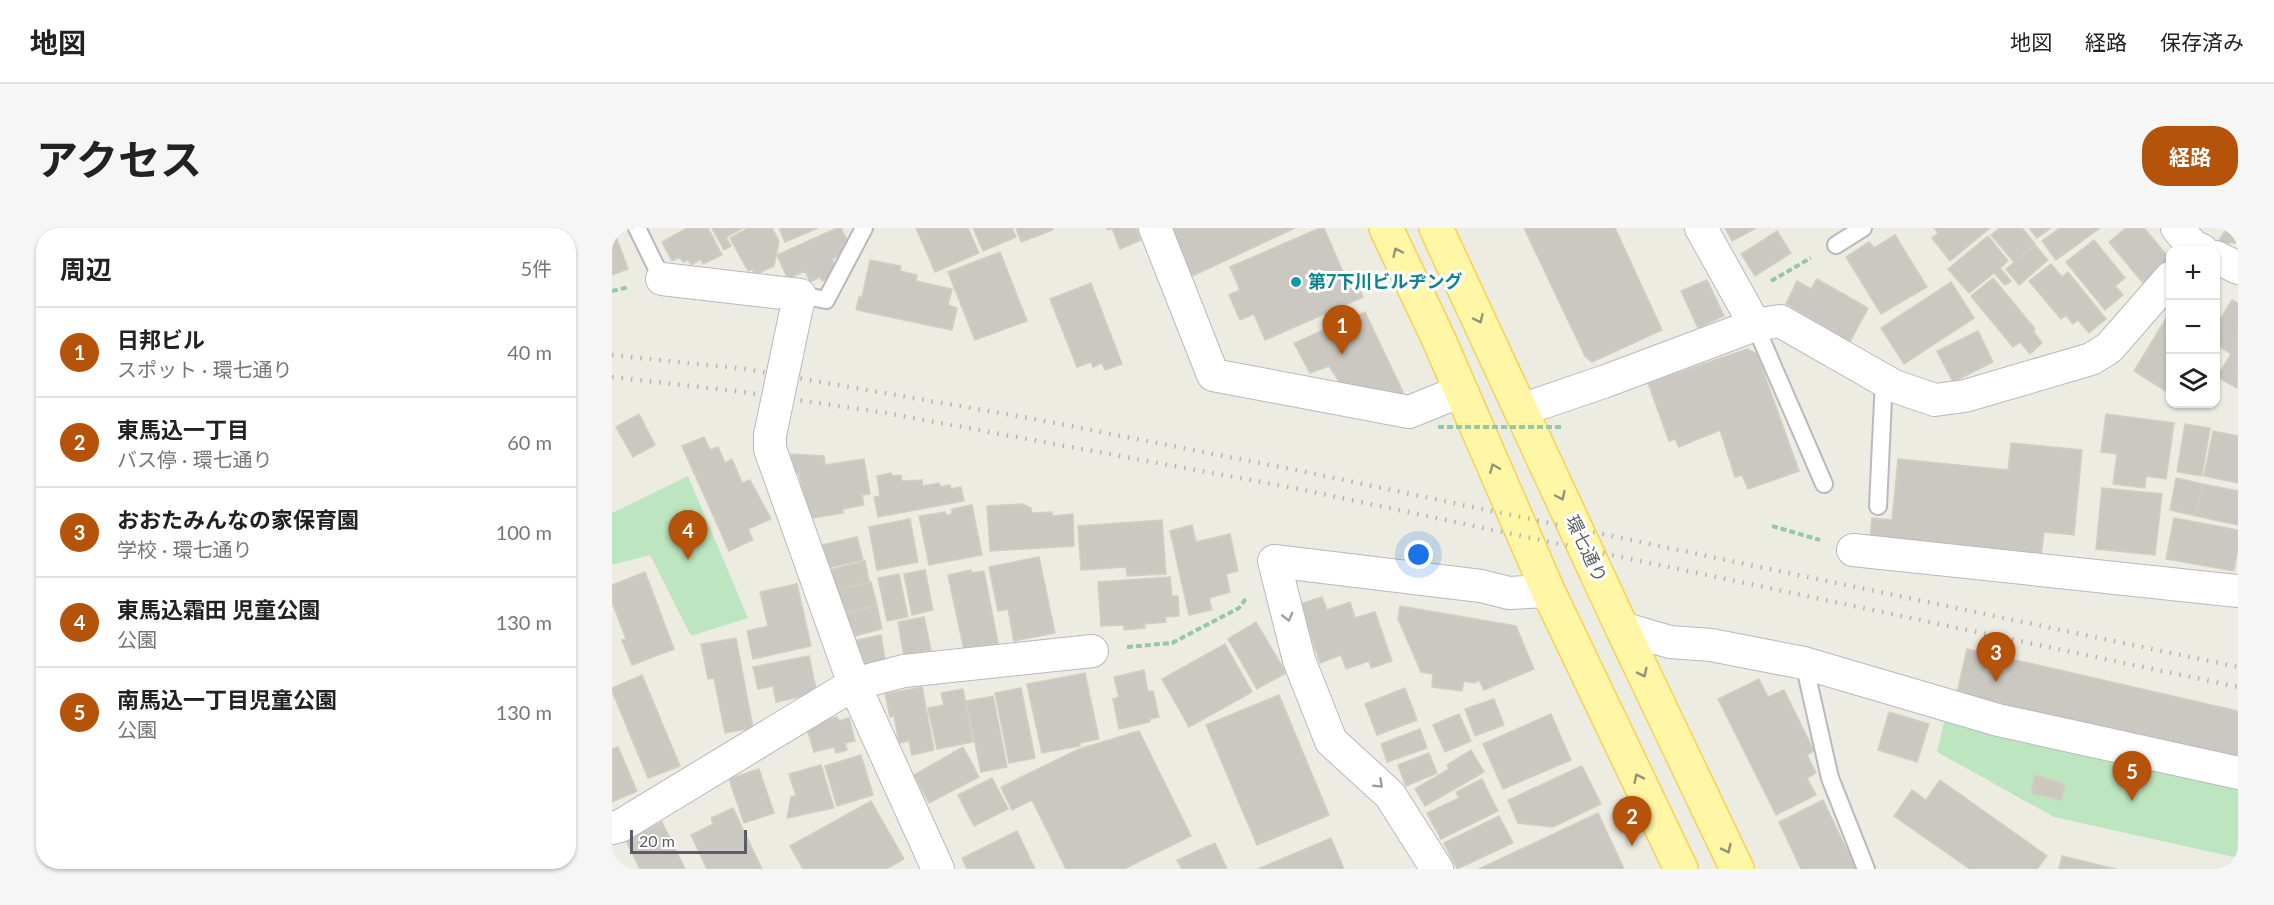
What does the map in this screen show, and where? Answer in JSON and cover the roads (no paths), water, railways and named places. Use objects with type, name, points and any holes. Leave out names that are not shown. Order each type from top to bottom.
[{"type":"main road","points":[[1386,228],[1461,391],[1548,591],[1681,869]]},
{"type":"main road","name":"環七通り","points":[[1436,228],[1737,869]]},
{"type":"street","points":[[1155,228],[1213,375],[1409,412],[1461,391]]},
{"type":"street","points":[[1701,228],[1748,311],[1780,321],[1894,386],[1935,400],[1965,396],[2091,359],[2109,348],[2166,283]]},
{"type":"street","points":[[2197,243],[2238,268]]},
{"type":"street","points":[[662,279],[798,303],[770,435],[770,449],[854,684],[938,869]]},
{"type":"street","points":[[1521,410],[1606,381],[1748,311]]},
{"type":"street","points":[[1853,550],[2237,588]]},
{"type":"street","points":[[1437,869],[1390,795],[1331,741],[1299,660],[1274,561],[1481,586],[1509,593],[1548,591]]},
{"type":"street","points":[[1622,628],[1670,642],[1711,645],[1804,663],[1998,720],[2238,773]]},
{"type":"street","points":[[612,828],[630,820],[854,684],[904,671],[1092,651]]},
{"type":"lane","points":[[637,228],[662,279]]},
{"type":"lane","points":[[798,303],[826,300],[864,228]]},
{"type":"lane","points":[[1836,245],[1863,228]]},
{"type":"lane","points":[[1748,311],[1824,484]]},
{"type":"lane","points":[[1878,506],[1884,379]]},
{"type":"lane","points":[[1804,663],[1830,778],[1866,869]]},
{"type":"railway","points":[[612,355],[745,369],[1029,418],[1301,471],[2238,667]]},
{"type":"railway","points":[[612,377],[744,392],[886,413],[1294,488],[2238,687]]},
{"type":"place","name":"第7下川ビルヂング","points":[[1296,282]]},
{"type":"place","name":"日邦ビル","points":[[1342,355]]},
{"type":"place","name":"東馬込霜田 児童公園","points":[[688,560]]},
{"type":"place","name":"おおたみんなの家保育園","points":[[1996,682]]},
{"type":"place","name":"南馬込一丁目児童公園","points":[[2132,801]]},
{"type":"place","name":"東馬込一丁目","points":[[1632,846]]}]
